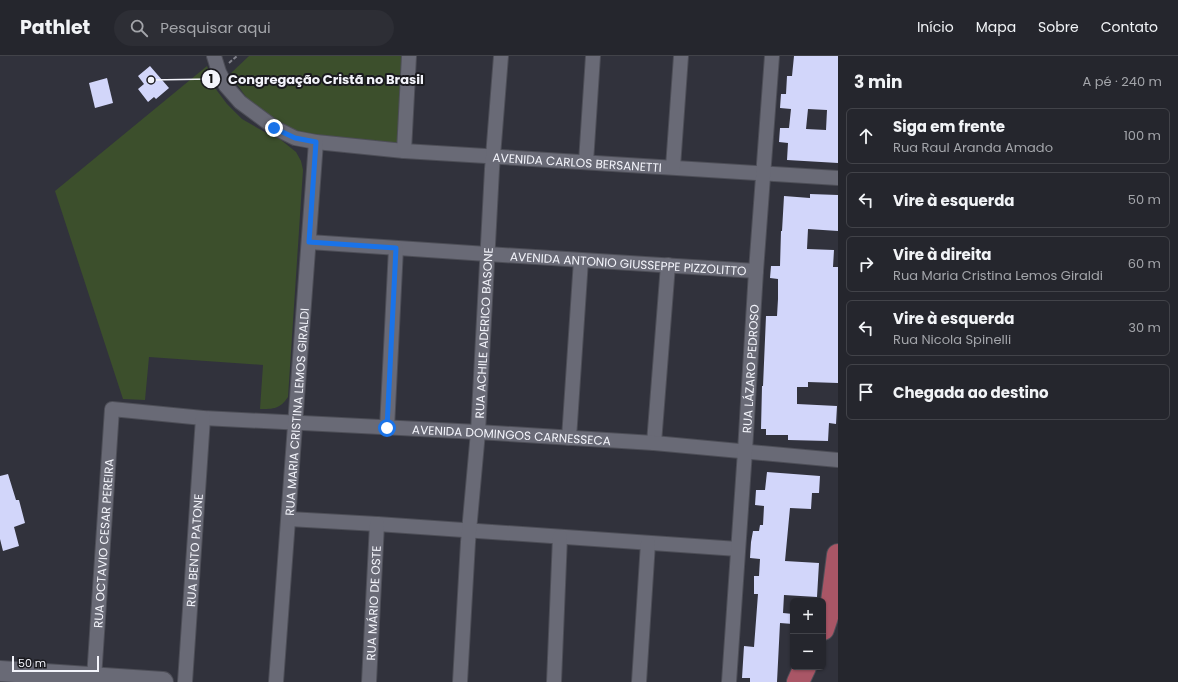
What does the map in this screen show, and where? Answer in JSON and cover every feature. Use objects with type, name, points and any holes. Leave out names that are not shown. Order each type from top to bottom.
[{"type":"main road","points":[[826,620],[832,602],[838,555]]},
{"type":"main road","points":[[798,682],[804,670]]},
{"type":"street","name":"AVENIDA CARLOS BERSANETTI","points":[[214,56],[219,72],[226,86],[240,102],[274,128],[295,138],[316,142],[404,151],[838,178]]},
{"type":"street","points":[[404,151],[409,56]]},
{"type":"street","name":"RUA ACHILE ADERICO BASONE","points":[[460,682],[469,530],[478,432],[487,254],[501,56]]},
{"type":"street","points":[[586,162],[593,56]]},
{"type":"street","points":[[673,167],[681,56]]},
{"type":"street","name":"RUA LÁZARO PEDROSO","points":[[729,682],[756,271],[772,56]]},
{"type":"street","name":"RUA MARIA CRISTINA LEMOS GIRALDI","points":[[276,682],[316,142]]},
{"type":"street","name":"AVENIDA ANTONIO GIUSSEPPE PIZZOLITTO","points":[[309,242],[756,271]]},
{"type":"street","points":[[387,428],[396,248]]},
{"type":"street","points":[[569,438],[581,260]]},
{"type":"street","points":[[654,443],[668,265]]},
{"type":"street","name":"AVENIDA DOMINGOS CARNESSECA","points":[[112,409],[203,418],[478,432],[654,443],[838,460]]},
{"type":"street","name":"RUA OCTAVIO CESAR PEREIRA","points":[[94,678],[112,409]]},
{"type":"street","name":"RUA BENTO PATONE","points":[[185,682],[203,418]]},
{"type":"street","points":[[289,519],[738,549]]},
{"type":"street","name":"RUA MÁRIO DE OSTE","points":[[369,682],[377,524]]},
{"type":"street","points":[[554,682],[560,537]]},
{"type":"street","points":[[639,682],[648,543]]},
{"type":"street","points":[[0,671],[163,682]]},
{"type":"green space","points":[[249,56],[403,56],[399,146],[307,136],[288,129],[264,114],[246,97],[230,74]]},
{"type":"green space","points":[[207,66],[215,88],[227,104],[242,119],[281,140],[296,152],[301,161],[303,170],[288,397],[276,408],[260,409],[263,365],[149,357],[145,400],[123,399],[55,191]]},
{"type":"building","points":[[794,56],[838,56],[838,163],[787,160],[788,143],[779,142],[780,128],[789,128],[791,109],[780,108],[781,94],[786,94],[787,76],[792,76]],"holes":[[[808,109],[827,110],[826,130],[806,129]]]},
{"type":"building","points":[[150,66],[169,88],[156,99],[154,97],[148,102],[138,89],[144,84],[138,76]]},
{"type":"building","points":[[107,78],[113,103],[95,108],[89,83]]},
{"type":"building","points":[[810,194],[838,195],[838,231],[808,229],[807,249],[834,250],[833,267],[838,267],[838,383],[808,382],[808,387],[797,387],[797,404],[837,406],[836,424],[829,423],[828,441],[788,440],[788,435],[766,435],[766,429],[761,429],[766,316],[777,316],[778,279],[770,278],[771,266],[780,266],[784,196],[810,198]]},
{"type":"building","points":[[767,472],[820,476],[819,493],[812,493],[811,509],[790,508],[785,561],[819,563],[817,597],[784,595],[783,613],[790,614],[790,624],[780,623],[777,682],[750,682],[750,678],[742,678],[744,646],[754,647],[758,594],[754,594],[754,576],[759,576],[760,559],[750,558],[751,542],[753,531],[759,531],[760,525],[763,525],[764,506],[755,505],[756,490],[765,490]]},
{"type":"building","points":[[8,474],[16,500],[19,500],[25,523],[14,527],[19,546],[3,551],[0,539],[0,476]]},
{"type":"place","name":"Congregação Cristã no Brasil","points":[[151,80]]},
{"type":"route","points":[[274,128],[295,138],[316,142],[309,242],[396,248],[387,428]]}]
